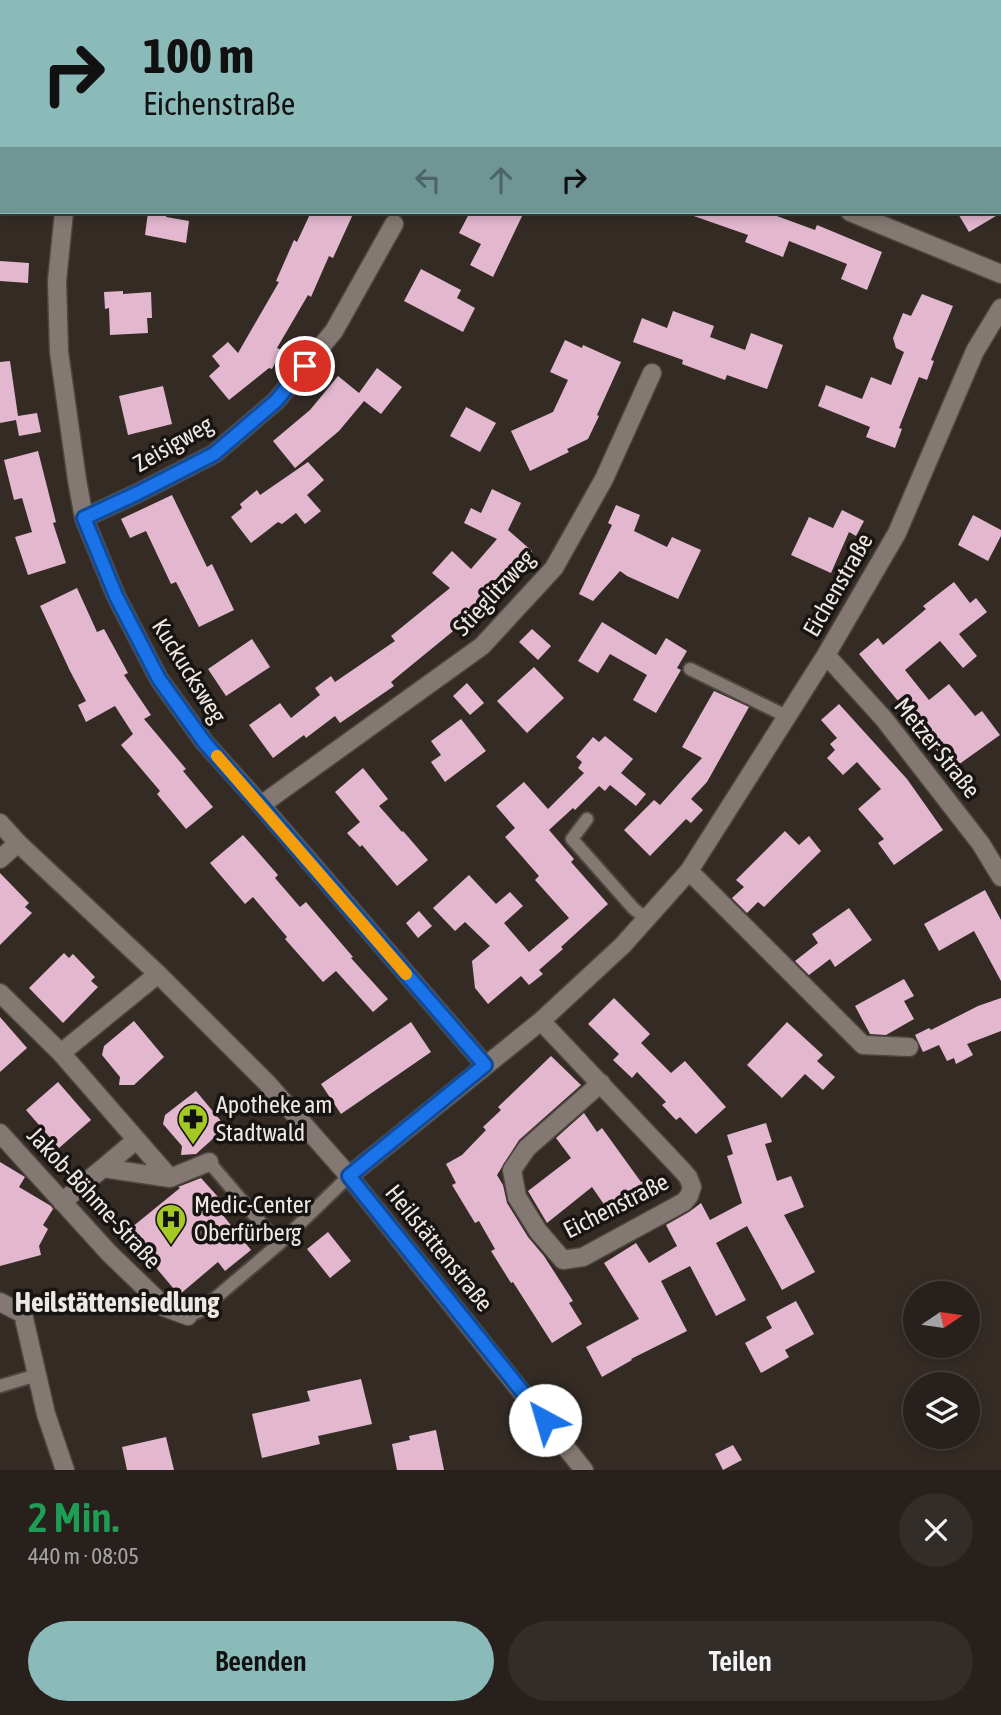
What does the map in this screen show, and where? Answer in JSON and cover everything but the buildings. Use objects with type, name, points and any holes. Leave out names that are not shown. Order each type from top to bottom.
[{"type":"street","name":"Kuckucksweg","points":[[64,214],[57,281],[59,352],[84,518],[116,596],[159,679],[205,743],[485,1065]]},
{"type":"street","points":[[855,214],[1001,274]]},
{"type":"street","name":"Zeisigweg","points":[[84,518],[214,454],[276,401],[334,331],[394,223]]},
{"type":"street","name":"Eichenstraße","points":[[349,1176],[541,1021],[623,945],[689,872],[826,655],[897,533],[975,351],[1001,308]]},
{"type":"street","name":"Stieglitzweg","points":[[261,806],[482,646],[545,578],[554,568],[604,479],[652,373]]},
{"type":"street","name":"Metzer Straße","points":[[826,655],[884,719],[981,844],[1001,877]]},
{"type":"street","name":"Heilstättenstraße","points":[[0,823],[18,844],[158,974],[267,1083],[349,1176],[584,1470]]},
{"type":"street","points":[[0,859],[18,844]]},
{"type":"street","points":[[689,872],[863,1045],[909,1047]]},
{"type":"street","points":[[61,1053],[158,974]]},
{"type":"street","points":[[0,993],[61,1053],[170,1178]]},
{"type":"street","name":"Eichenstraße","points":[[541,1021],[601,1083],[680,1168],[692,1187],[684,1202],[583,1256],[563,1260],[538,1231],[517,1197],[512,1170],[527,1148],[601,1083]]},
{"type":"street","name":"Jakob-Böhme-Straße","points":[[0,1133],[109,1253],[166,1308],[188,1317]]},
{"type":"street","points":[[62,1202],[136,1140]]},
{"type":"street","points":[[103,1168],[170,1178],[209,1162]]},
{"type":"street","points":[[0,1302],[23,1314],[46,1414],[65,1470]]},
{"type":"lane","points":[[690,669],[788,716]]},
{"type":"lane","points":[[587,819],[572,839],[646,919]]},
{"type":"lane","points":[[209,1162],[279,1244]]},
{"type":"lane","points":[[188,1317],[200,1311],[279,1244],[349,1176]]},
{"type":"lane","points":[[0,1386],[37,1375]]},
{"type":"slow traffic","points":[[217,756],[406,974]]},
{"type":"place","name":"Apotheke am Stadtwald","points":[[193,1146]]},
{"type":"place","name":"Medic-Center Oberfürberg","points":[[171,1246]]},
{"type":"district","name":"Heilstättensiedlung","points":[[117,1302]]},
{"type":"route","points":[[305,366],[276,401],[214,454],[84,518],[116,596],[159,679],[205,743],[485,1065],[349,1176],[545,1420]]}]
